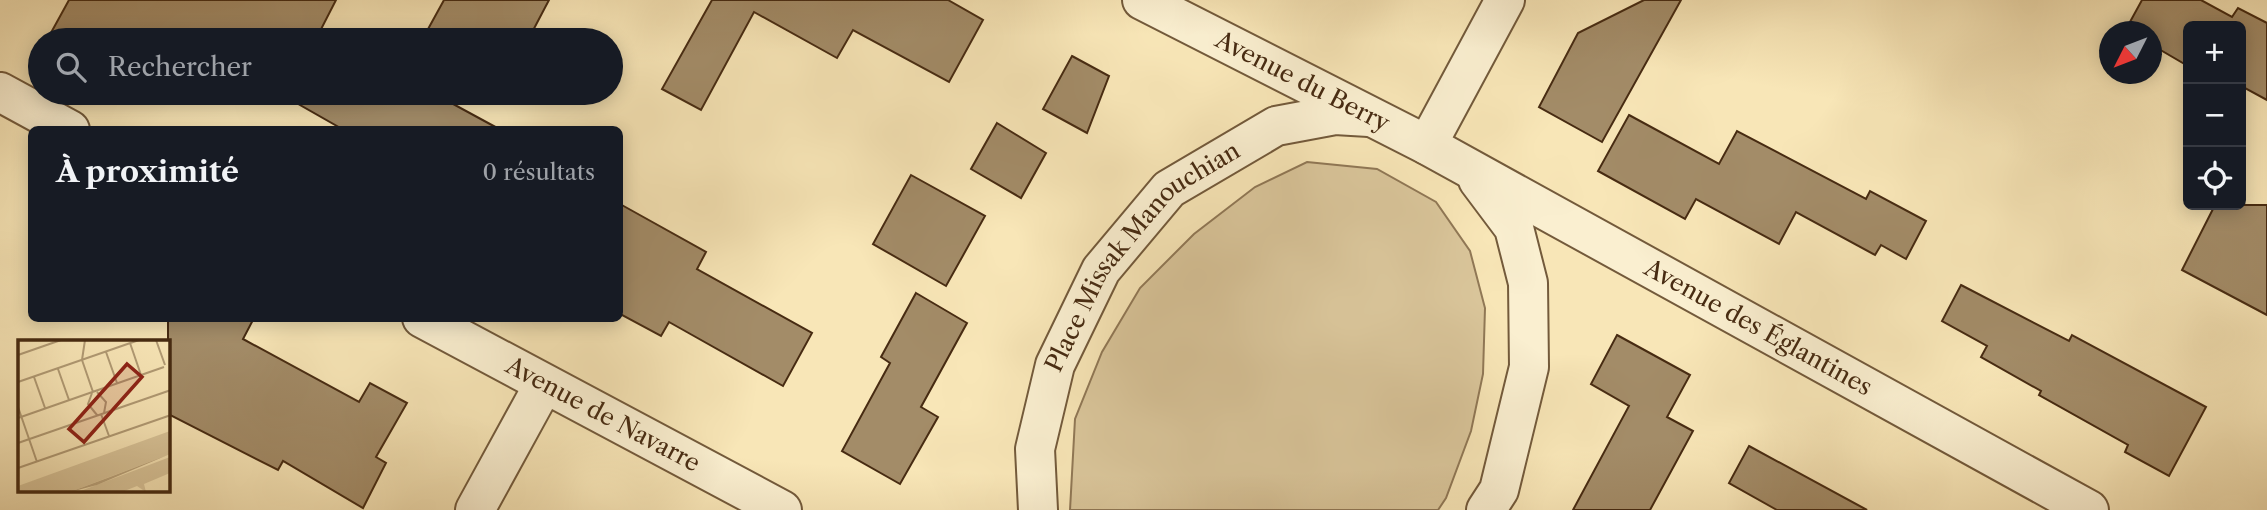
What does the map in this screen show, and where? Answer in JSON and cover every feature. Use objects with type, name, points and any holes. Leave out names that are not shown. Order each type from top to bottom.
[{"type":"street","name":"Avenue du Berry","points":[[1142,0],[1427,145]]},
{"type":"street","points":[[1427,145],[1505,0]]},
{"type":"street","points":[[0,92],[63,126]]},
{"type":"street","name":"Place Missak Manouchian","points":[[1038,510],[1035,449],[1055,365],[1101,270],[1169,188],[1276,126],[1335,115],[1374,117]]},
{"type":"street","name":"Avenue des Églantines","points":[[1427,145],[2089,510]]},
{"type":"street","points":[[1469,168],[1514,228],[1528,283],[1529,368],[1499,489],[1486,510]]},
{"type":"street","name":"Avenue de Navarre","points":[[429,322],[782,510]]},
{"type":"street","points":[[475,510],[544,384]]},
{"type":"shaded area","points":[[1307,162],[1377,169],[1436,202],[1470,251],[1485,308],[1483,374],[1471,431],[1446,498],[1438,510],[1070,510],[1075,419],[1102,352],[1140,288],[1194,234],[1255,187]]},
{"type":"building","points":[[69,0],[336,0],[322,28],[54,28]]},
{"type":"building","points":[[444,0],[549,0],[534,28],[429,28]]},
{"type":"building","points":[[712,0],[948,0],[983,20],[949,82],[853,30],[837,58],[754,12],[701,110],[662,89]]},
{"type":"building","points":[[1644,0],[1681,0],[1602,142],[1539,107],[1578,33]]},
{"type":"building","points":[[2142,0],[2201,0],[2232,17],[2238,8],[2267,23],[2267,100],[2246,89],[2246,21],[2183,21],[2183,63],[2162,51],[2162,21],[2130,21]]},
{"type":"building","points":[[1072,56],[1109,76],[1087,133],[1043,109]]},
{"type":"building","points":[[300,105],[455,105],[494,126],[337,126]]},
{"type":"building","points":[[1629,115],[1719,164],[1737,131],[1866,199],[1870,191],[1926,221],[1906,259],[1881,245],[1875,255],[1796,212],[1779,244],[1696,199],[1685,219],[1598,171]]},
{"type":"building","points":[[997,123],[1046,153],[1021,198],[971,169]]},
{"type":"building","points":[[911,175],[985,216],[946,286],[873,244]]},
{"type":"building","points":[[2246,205],[2267,205],[2267,315],[2182,270],[2212,210],[2246,210]]},
{"type":"building","points":[[623,206],[706,252],[697,269],[812,333],[783,386],[669,322],[661,336],[623,316]]},
{"type":"building","points":[[1961,285],[2069,341],[2072,335],[2206,407],[2169,476],[2125,452],[2128,445],[2039,395],[2041,391],[1981,357],[1987,346],[1942,321]]},
{"type":"building","points":[[916,293],[967,323],[921,407],[938,417],[900,484],[842,451],[890,363],[881,357]]},
{"type":"building","points":[[168,322],[252,322],[243,339],[359,402],[370,383],[407,403],[376,457],[386,463],[363,508],[283,461],[278,470],[170,415]]},
{"type":"building","points":[[1617,335],[1690,375],[1667,417],[1693,431],[1650,510],[1573,510],[1629,406],[1591,384]]},
{"type":"building","points":[[1749,446],[1867,510],[1777,510],[1729,483]]}]
